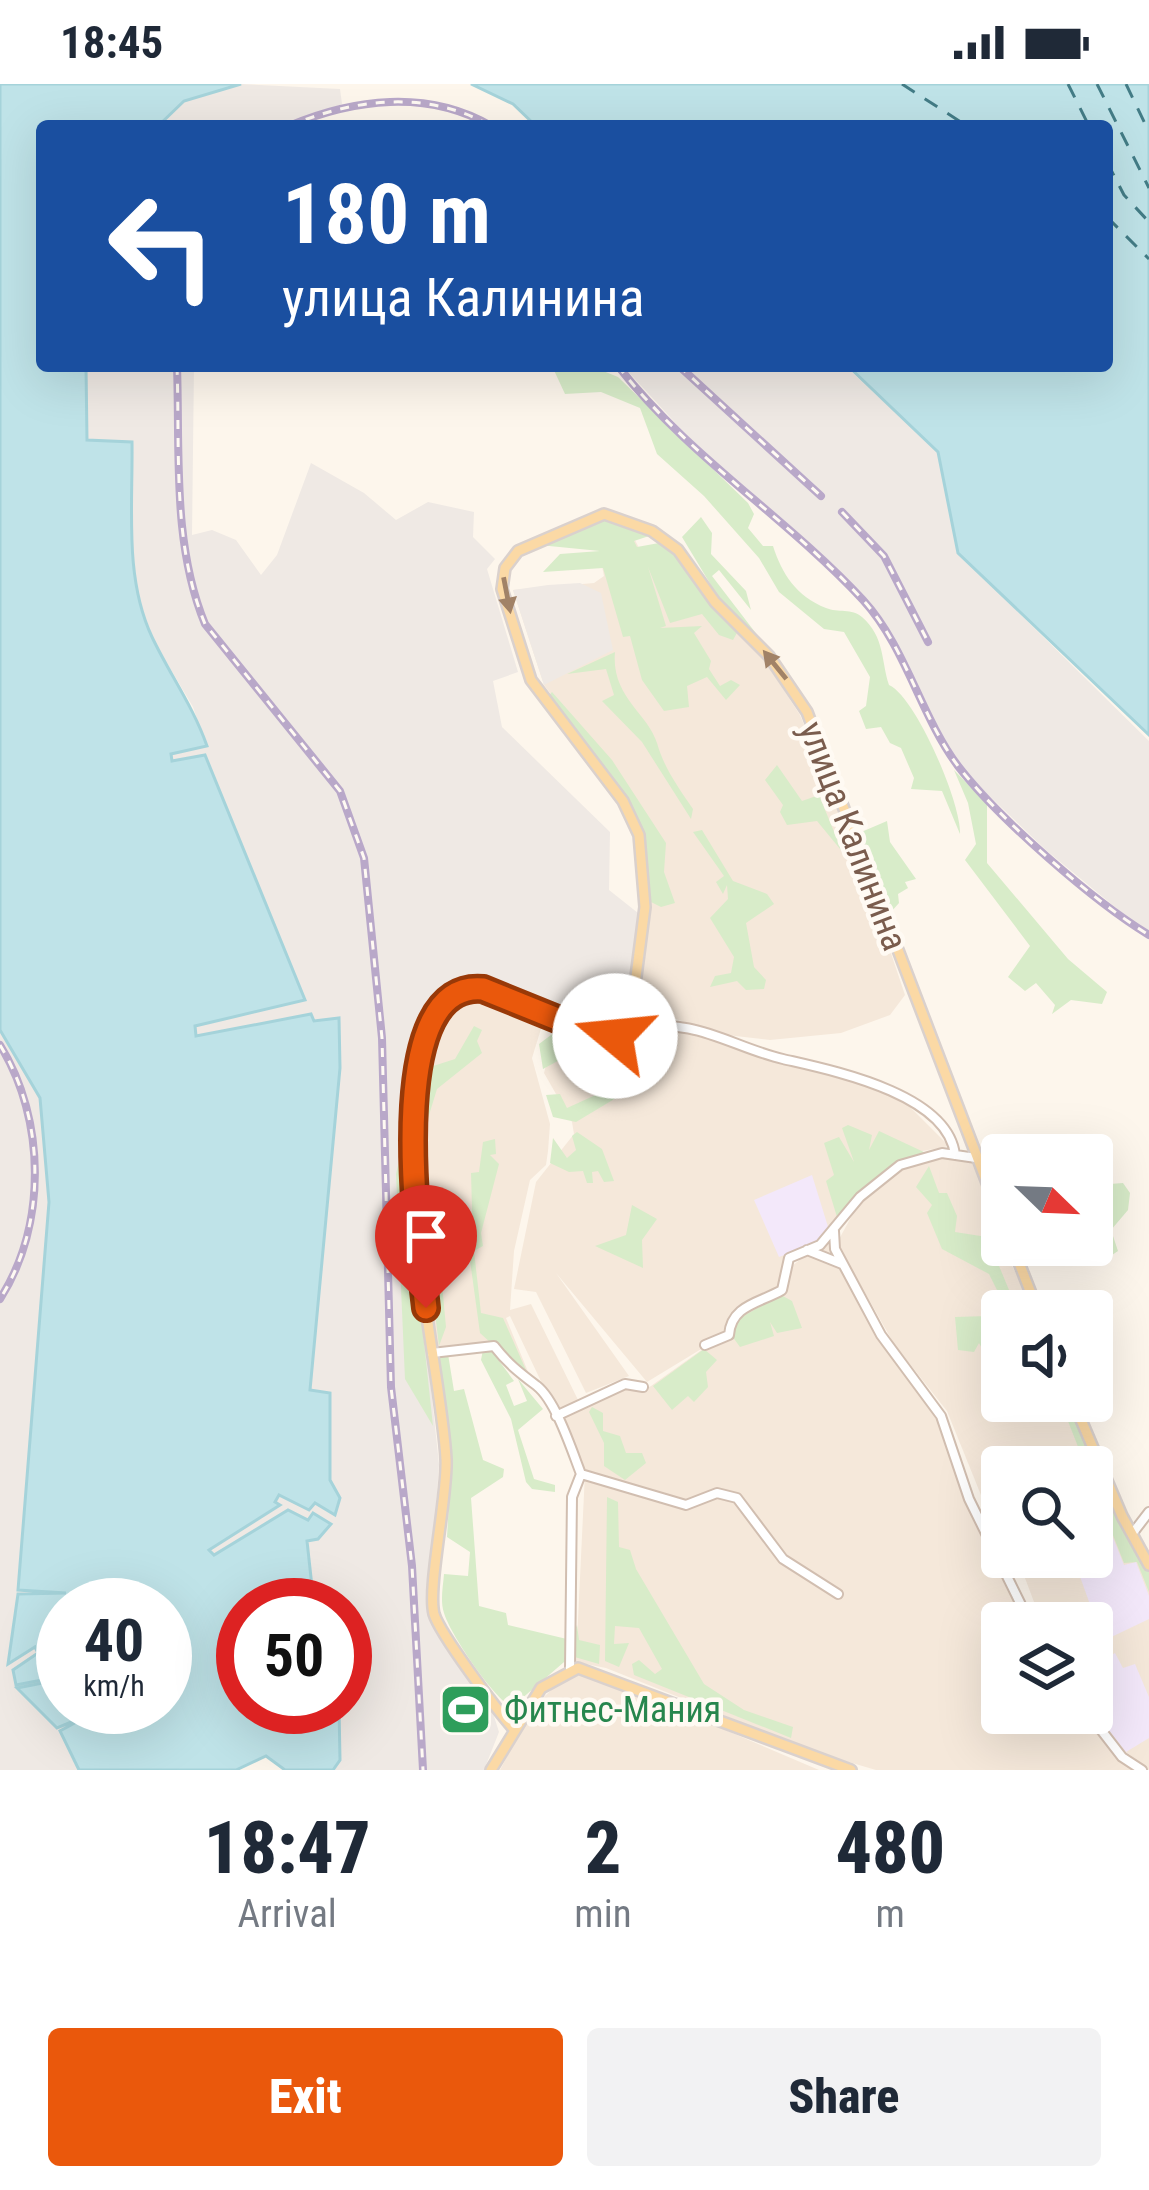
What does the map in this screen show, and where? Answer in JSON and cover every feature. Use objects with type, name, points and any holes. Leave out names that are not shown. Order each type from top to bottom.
[{"type":"main road","name":"улица Калинина","points":[[629,1023],[645,907],[639,835],[623,801],[531,680],[502,589],[514,555],[593,516],[619,516],[678,550],[711,598],[780,670],[815,729],[981,1170]]},
{"type":"main road","points":[[513,1728],[434,1614],[447,1462],[411,1144],[411,1102],[422,1055],[446,1004],[466,989],[508,995],[599,1036],[615,1036],[629,1023]]},
{"type":"main road","points":[[1082,1422],[1131,1536],[1149,1565]]},
{"type":"main road","points":[[491,1770],[541,1688],[570,1668],[602,1673],[785,1750],[851,1770]]},
{"type":"street","points":[[629,1023],[638,1031],[678,1024],[778,1058],[852,1073],[913,1103],[953,1142],[955,1155]]},
{"type":"street","points":[[705,1345],[729,1335],[733,1318],[746,1305],[782,1290],[788,1260],[834,1231],[860,1197],[900,1165],[955,1155],[976,1158]]},
{"type":"street","points":[[834,1231],[843,1264],[881,1335],[938,1410],[969,1499],[1020,1602]]},
{"type":"street","points":[[807,1250],[843,1264]]},
{"type":"street","points":[[432,1353],[488,1344],[518,1376],[540,1388],[581,1474],[572,1497],[570,1668]]},
{"type":"street","points":[[554,1417],[625,1384],[643,1388]]},
{"type":"street","points":[[581,1474],[688,1506],[717,1493],[737,1498],[783,1559],[838,1594]]},
{"type":"street","points":[[1131,1536],[1149,1512]]},
{"type":"street","points":[[1104,1734],[1122,1757],[1142,1770]]},
{"type":"shaded area","points":[[241,84],[340,89],[342,104],[303,120],[164,120],[184,101]]},
{"type":"shaded area","points":[[86,372],[194,372],[192,535],[212,530],[236,540],[261,575],[277,555],[311,463],[364,493],[396,520],[428,502],[474,512],[473,537],[495,559],[487,569],[518,672],[493,681],[502,727],[610,832],[609,890],[638,913],[632,966],[616,1022],[598,1023],[511,986],[465,983],[440,1002],[411,1060],[401,1106],[439,1464],[429,1617],[492,1710],[499,1732],[484,1770],[333,1770],[340,1760],[340,1734],[372,1734],[372,1578],[311,1578],[306,1541],[312,1513],[308,1520],[288,1510],[213,1555],[209,1549],[279,1495],[314,1502],[334,1515],[340,1498],[330,1480],[330,1394],[310,1391],[340,1068],[339,1019],[196,1037],[194,1026],[305,999],[205,755],[172,762],[170,754],[206,746],[193,707],[151,636],[87,440]]},
{"type":"shaded area","points":[[629,372],[851,372],[938,452],[958,553],[1149,741],[1149,935],[1047,851],[962,770],[866,603],[728,480]]},
{"type":"shaded area","points":[[635,540],[669,608],[704,597],[761,655],[800,715],[857,852],[905,995],[890,1015],[841,1033],[770,1040],[718,1034],[676,1019],[637,1023],[649,901],[643,835],[623,791],[544,685],[513,590],[594,583],[604,576],[598,546]]},
{"type":"shaded area","points":[[580,583],[601,593],[613,650],[544,685],[513,590]]},
{"type":"shaded area","points":[[507,997],[544,1019],[532,1058],[550,1124],[548,1151],[546,1165],[530,1180],[514,1251],[510,1310],[531,1304],[580,1404],[556,1413],[510,1316],[506,1318],[531,1379],[489,1341],[435,1350],[415,1168],[414,1124],[424,1064],[448,1005]]},
{"type":"shaded area","points":[[557,1025],[604,1047],[655,1030],[678,1029],[780,1062],[829,1069],[906,1103],[949,1146],[907,1154],[863,1185],[835,1220],[831,1257],[795,1252],[783,1261],[781,1285],[730,1315],[726,1334],[647,1382],[556,1273],[629,1376],[586,1393],[536,1292],[514,1289],[536,1182],[574,1134],[544,1073]]},
{"type":"shaded area","points":[[0,1030],[40,1098],[49,1202],[18,1590],[36,1594],[18,1594],[8,1662],[35,1647],[36,1734],[61,1734],[79,1770],[0,1770]]},
{"type":"shaded area","points":[[943,1157],[973,1162],[981,1185],[981,1266],[1012,1266],[1024,1290],[981,1290],[981,1422],[1079,1422],[1088,1446],[981,1446],[981,1495],[947,1411],[894,1344],[837,1243],[856,1208],[898,1169]]},
{"type":"shaded area","points":[[812,1175],[829,1230],[816,1243],[779,1257],[754,1200]]},
{"type":"shaded area","points":[[807,1254],[841,1266],[879,1336],[949,1438],[967,1500],[981,1529],[981,1578],[1005,1578],[1017,1602],[981,1602],[981,1734],[1101,1734],[1137,1770],[876,1770],[818,1753],[606,1668],[576,1662],[585,1473],[562,1417],[630,1385],[643,1390],[707,1346],[730,1336],[735,1318],[786,1293],[792,1266]]},
{"type":"shaded area","points":[[1113,1506],[1126,1538],[1149,1573],[1149,1770],[1112,1734],[1113,1602],[1034,1602],[1025,1578],[1113,1578]]},
{"type":"shaded area","points":[[1113,1538],[1124,1565],[1136,1562],[1149,1596],[1149,1619],[1113,1636],[1113,1602],[1089,1602],[1080,1578],[1113,1578]]},
{"type":"shaded area","points":[[1113,1654],[1123,1668],[1135,1664],[1149,1697],[1149,1738],[1126,1752],[1112,1734]]},
{"type":"shaded area","points":[[579,1675],[636,1692],[819,1770],[500,1770],[533,1707],[561,1681]]},
{"type":"green space","points":[[555,372],[606,372],[618,377],[748,503],[754,514],[748,528],[763,546],[773,546],[798,590],[826,608],[858,614],[869,625],[879,641],[889,685],[912,709],[935,753],[954,800],[960,834],[942,791],[911,789],[914,778],[901,748],[890,743],[881,727],[866,729],[859,711],[866,706],[870,677],[844,632],[824,629],[779,592],[759,558],[704,496],[657,454],[640,408],[601,392],[565,394]]},
{"type":"green space","points":[[701,517],[712,533],[711,554],[746,591],[751,610],[719,570],[712,576],[758,636],[720,600],[682,537]]},
{"type":"green space","points":[[605,519],[649,536],[634,541],[637,547],[659,543],[683,561],[708,600],[738,631],[733,640],[719,635],[702,614],[670,623],[648,567],[666,626],[660,628],[702,626],[694,633],[711,661],[709,669],[720,686],[731,680],[740,685],[726,700],[707,677],[687,686],[689,707],[664,711],[642,680],[630,636],[623,637],[603,568],[543,572],[560,554],[600,551],[539,545]]},
{"type":"green space","points":[[615,652],[624,693],[652,732],[693,809],[691,819],[642,742],[602,701],[614,695],[606,669],[567,674]]},
{"type":"green space","points":[[552,692],[612,760],[666,843],[664,872],[675,903],[661,907],[649,901],[647,869],[632,814],[603,767],[548,697]]},
{"type":"green space","points":[[777,765],[802,801],[819,795],[837,839],[864,878],[817,821],[787,825],[780,812],[783,805],[765,780]]},
{"type":"green space","points":[[954,770],[987,804],[987,863],[1068,959],[1107,992],[1102,1004],[1071,1000],[1052,1014],[1055,1005],[1036,983],[1025,991],[1008,977],[1030,946],[965,860],[976,844],[968,803]]},
{"type":"green space","points":[[887,821],[890,842],[916,879],[905,882],[908,888],[898,894],[899,903],[891,912],[859,833]]},
{"type":"green space","points":[[702,830],[733,881],[767,894],[774,904],[746,923],[754,967],[766,980],[764,989],[746,990],[737,981],[710,987],[715,976],[731,973],[734,957],[710,918],[728,899],[727,885],[723,894],[716,882],[724,876],[693,832]]},
{"type":"green space","points":[[474,1026],[482,1030],[477,1041],[482,1053],[437,1089],[422,1138],[417,1124],[427,1068],[455,1059]]},
{"type":"green space","points":[[563,1026],[605,1042],[627,1034],[633,1042],[614,1053],[578,1050],[543,1069],[539,1044]]},
{"type":"green space","points":[[608,1060],[619,1061],[623,1069],[616,1098],[576,1122],[553,1117],[546,1095],[560,1094],[567,1108],[600,1093],[597,1079],[611,1071]]},
{"type":"green space","points":[[848,1125],[872,1135],[869,1150],[879,1131],[926,1153],[893,1166],[837,1217],[826,1181],[834,1175],[824,1143],[839,1137],[854,1162],[842,1128]]},
{"type":"green space","points":[[577,1132],[602,1149],[614,1181],[604,1182],[598,1171],[592,1172],[593,1183],[587,1183],[583,1171],[569,1172],[550,1163],[553,1138],[567,1158],[576,1150],[572,1136]]},
{"type":"green space","points":[[495,1139],[496,1154],[490,1155],[499,1164],[481,1233],[483,1246],[474,1251],[481,1313],[503,1318],[530,1379],[480,1333],[468,1246],[473,1244],[471,1173],[479,1172],[483,1142]]},
{"type":"green space","points":[[416,1147],[421,1147],[424,1191],[435,1208],[446,1327],[439,1346],[424,1221],[419,1215]]},
{"type":"green space","points":[[401,1152],[433,1426],[405,1379],[396,1174]]},
{"type":"green space","points":[[929,1166],[939,1193],[947,1193],[957,1216],[955,1232],[981,1236],[981,1266],[999,1266],[1009,1290],[997,1290],[989,1274],[942,1249],[927,1213],[932,1205],[916,1187]]},
{"type":"green space","points":[[1123,1183],[1130,1193],[1128,1210],[1113,1228],[1113,1184]]},
{"type":"green space","points":[[632,1205],[657,1219],[642,1240],[643,1268],[595,1246],[626,1235]]},
{"type":"green space","points":[[781,1295],[792,1301],[802,1328],[777,1333],[770,1322],[774,1336],[740,1347],[732,1336],[736,1320]]},
{"type":"green space","points":[[981,1316],[981,1347],[979,1343],[974,1352],[958,1350],[955,1317]]},
{"type":"green space","points":[[704,1349],[717,1360],[706,1372],[708,1387],[694,1402],[688,1396],[672,1410],[653,1386]]},
{"type":"green space","points":[[483,1350],[491,1350],[514,1381],[506,1385],[514,1406],[527,1401],[518,1379],[543,1409],[518,1430],[534,1479],[555,1485],[555,1492],[532,1489],[526,1482],[511,1419],[481,1360]]},
{"type":"green space","points":[[448,1354],[454,1391],[464,1389],[483,1460],[504,1469],[503,1477],[471,1498],[479,1606],[506,1613],[508,1625],[571,1640],[577,1625],[579,1640],[600,1645],[599,1664],[571,1656],[512,1707],[474,1665],[443,1608],[444,1574],[468,1576],[470,1552],[447,1537],[452,1452],[438,1358]]},
{"type":"green space","points":[[592,1407],[603,1413],[603,1431],[620,1436],[626,1453],[642,1453],[646,1463],[625,1480],[604,1466],[604,1443],[589,1412]]},
{"type":"green space","points":[[1068,1422],[1078,1422],[1088,1446],[1078,1446]]},
{"type":"green space","points":[[607,1497],[618,1502],[619,1547],[630,1550],[636,1569],[704,1684],[744,1710],[793,1727],[791,1738],[634,1675],[632,1664],[639,1660],[655,1674],[662,1669],[639,1628],[615,1626],[614,1644],[629,1643],[619,1667],[605,1661]]},
{"type":"green space","points":[[1113,1506],[1149,1572],[1149,1592],[1137,1562],[1124,1563],[1113,1535]]},
{"type":"water","points":[[0,84],[241,84],[184,101],[164,120],[36,120],[36,372],[86,372],[87,440],[132,442],[137,591],[152,637],[207,746],[171,754],[172,761],[205,755],[305,1000],[195,1026],[196,1036],[311,1014],[314,1021],[339,1018],[340,1068],[310,1390],[330,1393],[330,1480],[340,1498],[335,1515],[315,1503],[309,1510],[279,1495],[275,1502],[280,1505],[209,1550],[214,1555],[288,1510],[308,1520],[313,1513],[331,1524],[318,1539],[307,1541],[311,1578],[216,1578],[216,1734],[340,1734],[340,1760],[333,1770],[285,1770],[266,1756],[236,1770],[79,1770],[61,1734],[192,1734],[192,1578],[36,1578],[36,1591],[18,1590],[49,1202],[40,1098],[0,1030]]},
{"type":"water","points":[[471,84],[1149,84],[1149,735],[958,553],[938,452],[854,372],[1113,372],[1113,120],[530,120],[513,104]]},
{"type":"water","points":[[18,1594],[36,1594],[36,1649],[8,1664]]},
{"type":"water","points":[[36,1654],[36,1681],[16,1685],[13,1670]]},
{"type":"water","points":[[36,1684],[36,1707],[17,1688]]},
{"type":"ferry route","points":[[902,84],[958,120]]},
{"type":"ferry route","points":[[1068,84],[1086,120]]},
{"type":"ferry route","points":[[1097,84],[1149,188]]},
{"type":"ferry route","points":[[1126,84],[1149,132]]},
{"type":"ferry route","points":[[1113,174],[1124,195],[1149,222]]},
{"type":"ferry route","points":[[1113,223],[1149,259]]},
{"type":"railway","points":[[305,120],[339,109],[390,102],[441,107],[479,120]]},
{"type":"railway","points":[[177,372],[182,530],[205,624],[340,791],[364,858],[382,1038],[391,1387],[412,1566],[423,1770]]},
{"type":"railway","points":[[623,372],[675,429],[863,600],[891,639],[945,746],[975,787],[1048,857],[1149,935]]},
{"type":"railway","points":[[686,372],[821,496]]},
{"type":"railway","points":[[842,512],[884,556],[928,642]]},
{"type":"railway","points":[[0,1045],[26,1106],[35,1172],[26,1239],[0,1299]]},
{"type":"place","name":"Фитнес-Мания","points":[[465,1710]]},
{"type":"route","points":[[426,1308],[411,1102],[422,1055],[446,1004],[466,989],[483,989],[515,998],[599,1036],[615,1036]]}]
